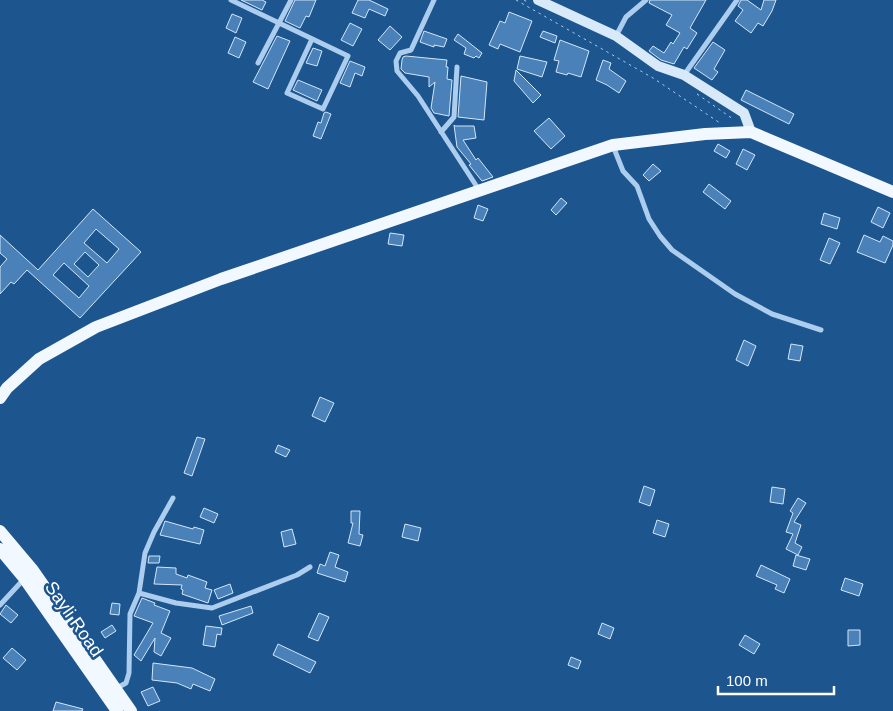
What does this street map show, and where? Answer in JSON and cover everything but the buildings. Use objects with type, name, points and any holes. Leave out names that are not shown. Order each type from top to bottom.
[{"type":"main road","points":[[538,0],[616,36],[658,66],[684,75],[744,113],[751,132]]},
{"type":"main road","points":[[0,398],[7,388],[39,359],[96,327],[221,279],[613,145],[706,134],[751,132],[893,192]]},
{"type":"main road","points":[[0,531],[32,568],[110,691],[132,711]]},
{"type":"main road","name":"Sayli Road","points":[[0,549],[110,691],[113,709]]},
{"type":"street","points":[[230,0],[348,56],[323,109],[288,92],[312,39]]},
{"type":"street","points":[[258,63],[291,0]]},
{"type":"street","points":[[434,0],[411,50],[400,53],[396,61],[397,71],[418,96],[480,191]]},
{"type":"street","points":[[616,36],[626,17],[646,0]]},
{"type":"street","points":[[684,75],[737,0]]},
{"type":"street","points":[[441,132],[454,117],[457,67]]},
{"type":"street","points":[[613,145],[623,171],[638,186],[649,219],[672,250],[735,294],[772,314],[821,330]]},
{"type":"street","points":[[110,691],[126,683],[129,673],[130,614],[139,593],[145,553],[154,532],[173,498]]},
{"type":"street","points":[[139,593],[176,603],[212,608],[296,575],[310,567]]},
{"type":"street","points":[[0,605],[24,578]]},
{"type":"path","points":[[516,0],[653,78],[724,126]]}]
